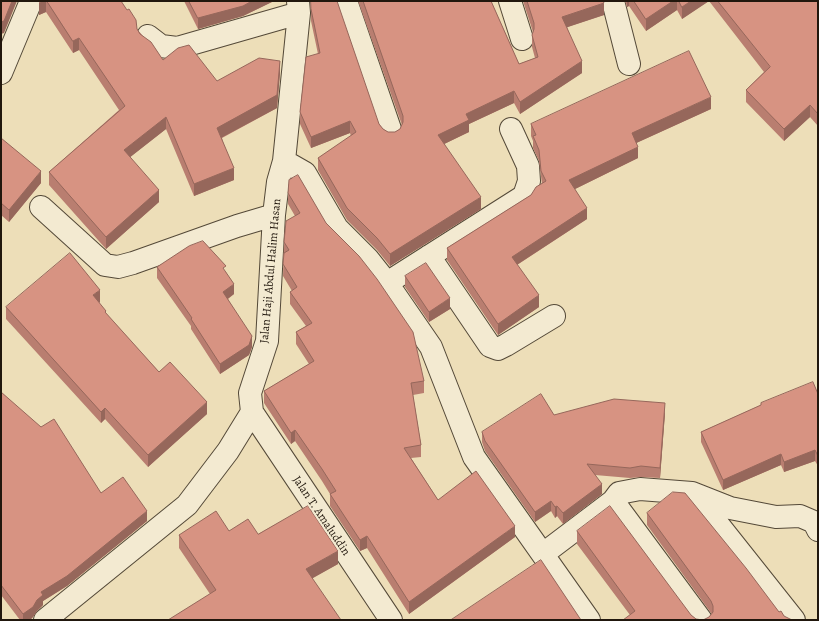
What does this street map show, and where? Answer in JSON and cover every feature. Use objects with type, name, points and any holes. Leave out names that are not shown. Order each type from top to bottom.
[{"type":"street","points":[[1,73],[31,1]]},
{"type":"street","points":[[346,1],[391,132]]},
{"type":"street","points":[[510,1],[522,39]]},
{"type":"street","points":[[613,1],[629,64]]},
{"type":"street","points":[[148,36],[161,46],[177,48],[298,7]]},
{"type":"street","name":"Jalan Haji Abdul Halim Hasan","points":[[252,412],[250,392],[267,341],[274,215],[278,182],[284,161],[298,7]]},
{"type":"street","points":[[387,283],[524,196],[529,181],[528,166],[511,129]]},
{"type":"street","points":[[284,161],[305,173],[337,228],[368,259],[387,283],[431,347],[474,457],[589,620]]},
{"type":"street","points":[[42,207],[105,265],[118,267],[237,226],[274,215]]},
{"type":"street","points":[[429,256],[490,346],[498,348],[506,345],[554,316]]},
{"type":"street","points":[[45,620],[187,505],[228,451],[252,412]]},
{"type":"street","name":"Jalan T. Amaluddin","points":[[252,412],[391,620]]},
{"type":"street","points":[[543,554],[614,501],[620,493],[640,489],[692,493],[730,508],[776,517],[800,516],[814,522],[818,530]]},
{"type":"street","points":[[692,493],[794,620]]},
{"type":"street","points":[[614,501],[701,620]]},
{"type":"building","points":[[1,1],[12,1],[4,21],[1,22]]},
{"type":"building","points":[[47,1],[121,1],[127,10],[129,9],[136,20],[137,29],[140,34],[151,42],[163,60],[178,48],[189,45],[217,81],[259,58],[280,61],[277,95],[217,128],[234,168],[194,184],[166,117],[124,150],[159,190],[106,237],[49,172],[125,106],[79,38],[73,41]]},
{"type":"building","points":[[189,1],[252,1],[243,6],[198,18]]},
{"type":"building","points":[[311,1],[337,1],[379,124],[388,132],[395,132],[400,129],[403,122],[403,116],[363,1],[491,1],[519,64],[538,57],[532,35],[534,23],[527,1],[603,1],[604,3],[562,17],[582,61],[520,102],[514,91],[466,114],[469,120],[438,135],[481,197],[390,254],[377,238],[347,208],[318,158],[356,132],[350,121],[311,137],[300,112],[306,57],[320,53],[311,9]]},
{"type":"building","points":[[634,1],[673,1],[646,19]]},
{"type":"building","points":[[679,1],[691,1],[682,7]]},
{"type":"building","points":[[718,1],[818,1],[818,114],[810,105],[784,129],[746,90],[770,67]]},
{"type":"building","points":[[689,51],[711,97],[632,133],[638,147],[569,180],[587,208],[512,257],[539,295],[498,324],[447,248],[531,195],[536,187],[546,181],[541,171],[539,150],[533,136],[536,135],[531,124]]},
{"type":"building","points":[[1,138],[41,171],[9,210],[1,203]]},
{"type":"building","points":[[298,175],[326,223],[359,256],[377,279],[413,332],[424,381],[411,383],[421,445],[404,448],[438,500],[476,471],[515,526],[409,602],[367,536],[360,540],[330,494],[336,491],[322,469],[295,430],[291,433],[264,391],[314,361],[296,332],[312,323],[290,292],[297,287],[283,264],[284,253],[289,250],[284,242],[286,221],[300,213],[288,193],[289,180]]},
{"type":"building","points":[[203,241],[226,266],[223,268],[234,284],[223,292],[252,336],[249,345],[220,364],[191,319],[192,318],[157,267],[189,246]]},
{"type":"building","points":[[70,253],[100,290],[93,295],[106,311],[105,312],[159,372],[170,362],[207,402],[148,455],[105,408],[101,412],[6,307]]},
{"type":"building","points":[[426,263],[450,298],[429,312],[405,276]]},
{"type":"building","points":[[813,382],[818,394],[818,456],[815,450],[784,462],[781,454],[723,480],[701,432],[761,405],[761,403]]},
{"type":"building","points":[[1,392],[41,427],[54,419],[101,493],[123,477],[147,511],[67,576],[41,592],[43,595],[37,600],[33,607],[23,614],[1,585]]},
{"type":"building","points":[[541,394],[554,415],[614,399],[665,403],[660,468],[641,466],[630,468],[587,464],[602,484],[563,513],[557,506],[555,507],[551,501],[535,512],[485,441],[482,432]]},
{"type":"building","points":[[673,492],[685,493],[746,568],[779,612],[781,611],[784,616],[792,620],[703,620],[709,617],[713,612],[711,601],[647,513]]},
{"type":"building","points":[[308,506],[338,551],[306,569],[341,620],[168,620],[216,590],[179,535],[216,511],[229,531],[248,519],[258,534]]},
{"type":"building","points":[[610,506],[691,615],[696,619],[703,620],[623,620],[635,611],[577,531]]},
{"type":"building","points":[[541,560],[581,620],[451,620]]}]
